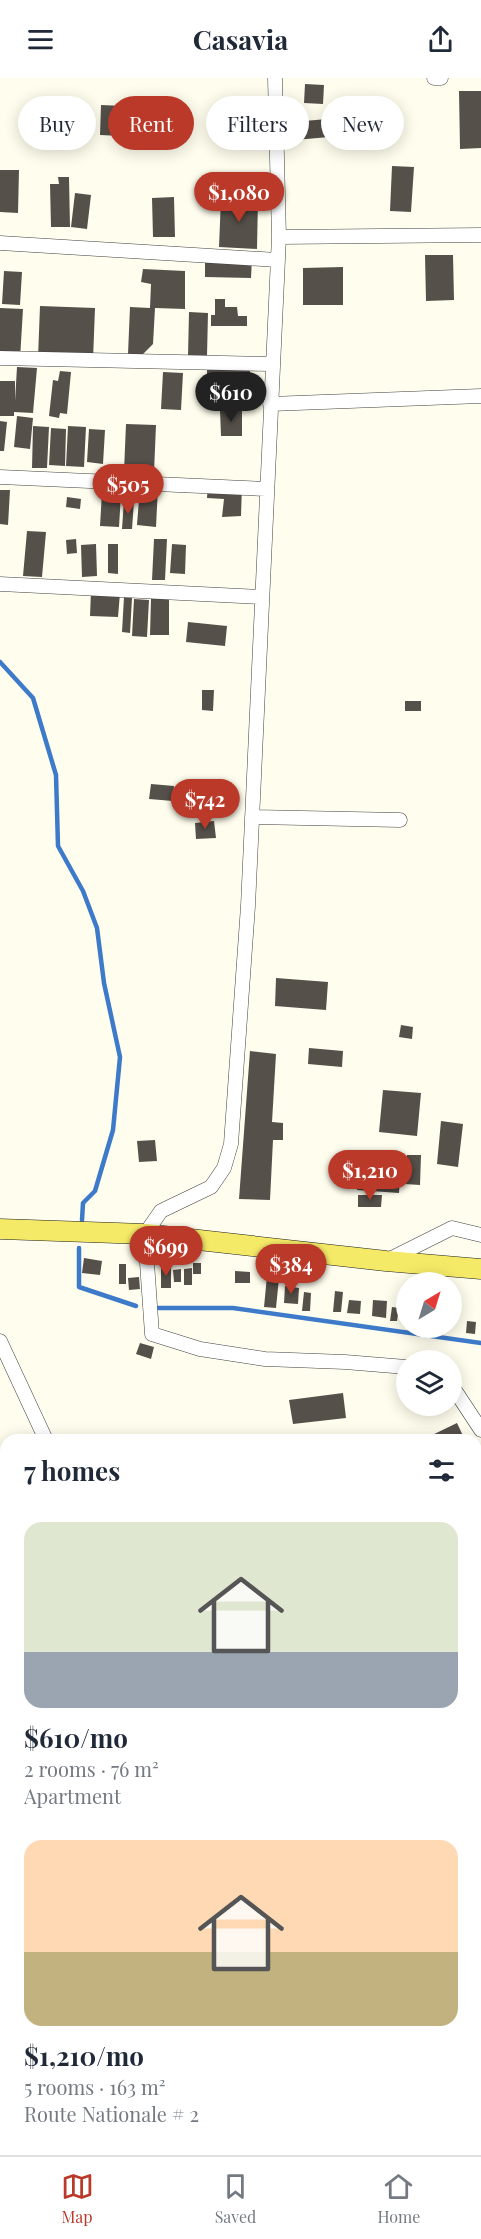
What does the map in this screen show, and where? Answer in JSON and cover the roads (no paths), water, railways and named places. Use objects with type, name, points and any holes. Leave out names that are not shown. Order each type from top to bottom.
[{"type":"main road","points":[[0,1229],[145,1234],[386,1261],[481,1269]]},
{"type":"street","points":[[275,78],[279,237],[271,364],[248,906],[231,1144],[224,1168],[211,1187],[161,1211],[145,1234],[152,1334],[201,1349],[266,1359],[396,1366]]},
{"type":"street","points":[[434,78],[441,78]]},
{"type":"street","points":[[279,237],[481,235]]},
{"type":"street","points":[[0,243],[277,260]]},
{"type":"street","points":[[0,358],[271,364]]},
{"type":"street","points":[[270,404],[481,396]]},
{"type":"street","points":[[0,477],[266,489]]},
{"type":"street","points":[[0,584],[262,597]]},
{"type":"street","points":[[252,817],[400,820]]},
{"type":"street","points":[[386,1261],[452,1228],[481,1235]]},
{"type":"street","points":[[0,1341],[43,1434]]},
{"type":"street","points":[[462,1401],[481,1430]]},
{"type":"waterway","points":[[0,662],[33,698],[56,775],[58,846],[83,891],[97,928],[104,983],[120,1057],[113,1130],[95,1191],[83,1203],[82,1220]]},
{"type":"waterway","points":[[79,1248],[79,1287],[136,1306]]},
{"type":"waterway","points":[[158,1308],[233,1308],[481,1343]]}]
